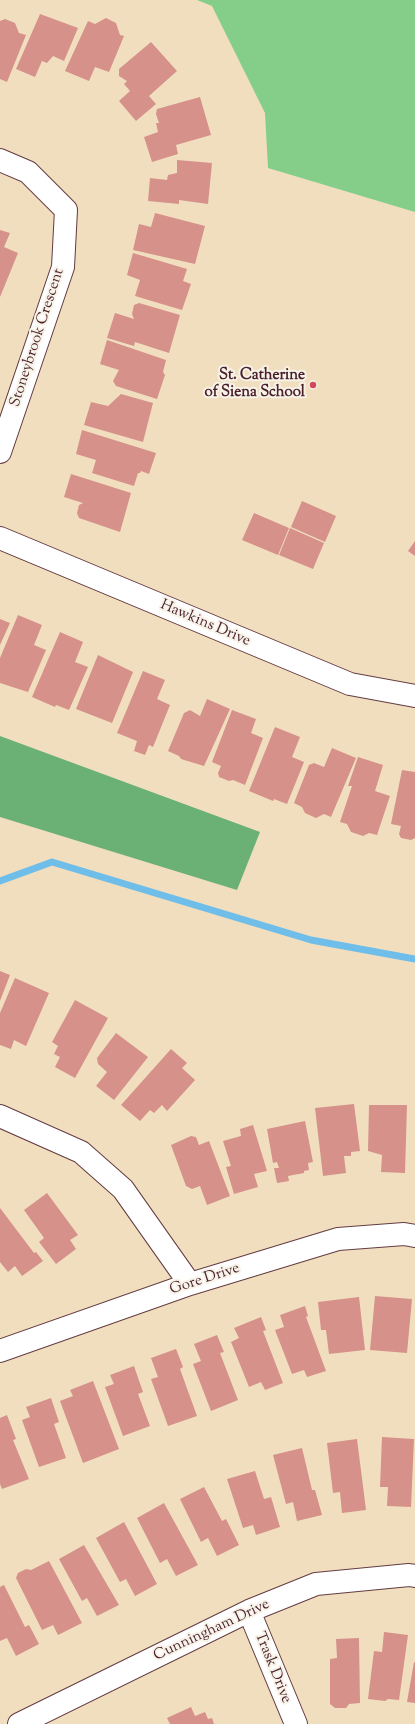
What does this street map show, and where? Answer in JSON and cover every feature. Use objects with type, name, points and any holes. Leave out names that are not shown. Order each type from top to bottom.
[{"type":"street","name":"Stoneybrook Crescent","points":[[0,160],[28,172],[66,210],[63,267],[0,452]]},
{"type":"street","name":"Hawkins Drive","points":[[0,538],[350,684],[415,696]]},
{"type":"street","points":[[0,1116],[81,1152],[123,1189],[190,1284]]},
{"type":"street","name":"Gore Drive","points":[[0,1351],[190,1284],[338,1239],[404,1234],[415,1236]]},
{"type":"street","name":"Cunningham Drive","points":[[19,1724],[249,1611],[316,1584],[409,1575],[415,1576]]},
{"type":"street","name":"Trask Drive","points":[[249,1611],[296,1724]]},
{"type":"green space","points":[[197,0],[415,0],[415,212],[268,168],[265,113],[212,6]]},
{"type":"green space","points":[[0,736],[260,832],[237,890],[0,817]]},
{"type":"building","points":[[40,14],[78,28],[64,61],[53,56],[47,63],[42,61],[35,77],[16,69]]},
{"type":"building","points":[[106,18],[116,23],[120,35],[124,36],[109,72],[95,67],[89,81],[65,71],[88,21],[95,24]]},
{"type":"building","points":[[5,19],[15,23],[19,33],[26,35],[7,82],[0,79],[0,21]]},
{"type":"building","points":[[151,42],[177,71],[149,96],[156,104],[136,121],[119,101],[130,91],[124,84],[127,81],[119,76],[119,69]]},
{"type":"building","points":[[200,97],[211,135],[176,145],[178,154],[152,162],[144,137],[158,132],[156,123],[159,123],[156,114],[157,109]]},
{"type":"building","points":[[177,160],[212,163],[208,204],[179,200],[179,204],[148,201],[150,178],[167,180],[168,175],[177,173]]},
{"type":"building","points":[[155,213],[205,226],[195,264],[133,250],[139,224],[151,227]]},
{"type":"building","points":[[0,230],[10,233],[4,247],[18,253],[0,297]]},
{"type":"building","points":[[133,253],[187,269],[183,281],[191,284],[182,310],[135,296],[140,280],[127,275]]},
{"type":"building","points":[[139,303],[180,315],[169,353],[135,342],[134,346],[107,338],[115,313],[134,319],[132,314],[134,305]]},
{"type":"building","points":[[107,340],[166,360],[163,372],[165,375],[157,399],[116,386],[113,381],[119,370],[100,364]]},
{"type":"building","points":[[121,394],[153,403],[143,442],[84,425],[91,402],[108,406]]},
{"type":"building","points":[[82,430],[156,453],[149,474],[141,471],[138,473],[134,486],[92,473],[96,460],[76,454]]},
{"type":"building","points":[[71,474],[131,493],[120,532],[79,518],[77,513],[79,505],[83,503],[64,497]]},
{"type":"building","points":[[302,501],[336,516],[325,542],[291,527]]},
{"type":"building","points":[[254,513],[289,528],[278,555],[242,540]]},
{"type":"building","points":[[290,528],[324,543],[313,569],[279,555]]},
{"type":"building","points":[[415,541],[415,556],[408,551]]},
{"type":"building","points":[[18,615],[42,625],[34,645],[46,650],[28,692],[0,683],[0,658]]},
{"type":"building","points":[[0,619],[10,623],[0,645]]},
{"type":"building","points":[[60,632],[83,642],[75,662],[88,667],[69,710],[56,705],[55,707],[32,697]]},
{"type":"building","points":[[98,655],[133,672],[112,723],[76,709]]},
{"type":"building","points":[[143,671],[165,680],[157,699],[170,705],[153,747],[149,745],[145,755],[134,751],[137,741],[117,733]]},
{"type":"building","points":[[207,699],[230,709],[204,766],[181,759],[179,756],[168,751],[184,713],[190,710],[200,716]]},
{"type":"building","points":[[232,710],[256,719],[251,733],[263,738],[245,785],[233,780],[229,781],[219,777],[218,773],[221,766],[212,762]]},
{"type":"building","points":[[275,727],[300,737],[292,757],[304,762],[287,804],[274,799],[273,801],[249,791]]},
{"type":"building","points":[[332,748],[356,758],[331,817],[324,814],[316,818],[305,813],[302,807],[294,803],[309,765],[314,763],[324,767]]},
{"type":"building","points":[[358,757],[383,765],[375,791],[390,796],[377,835],[369,833],[363,836],[351,832],[347,824],[340,822],[352,786],[348,786]]},
{"type":"building","points":[[402,770],[415,772],[415,838],[411,840],[401,838],[399,834],[401,826],[391,824]]},
{"type":"building","points":[[0,971],[10,975],[0,1001]]},
{"type":"building","points":[[15,978],[49,993],[26,1046],[14,1040],[11,1049],[0,1045],[0,1013]]},
{"type":"building","points":[[75,1000],[108,1018],[75,1078],[55,1067],[60,1057],[54,1054],[58,1046],[52,1042]]},
{"type":"building","points":[[116,1033],[148,1057],[114,1100],[96,1086],[107,1072],[98,1064],[97,1058]]},
{"type":"building","points":[[171,1049],[187,1063],[182,1068],[195,1080],[167,1111],[162,1105],[154,1113],[150,1110],[140,1121],[121,1105]]},
{"type":"building","points":[[354,1104],[360,1151],[351,1152],[351,1156],[344,1156],[346,1173],[323,1176],[315,1108]]},
{"type":"building","points":[[369,1105],[407,1105],[405,1173],[381,1172],[382,1155],[368,1151]]},
{"type":"building","points":[[305,1121],[313,1162],[308,1163],[309,1170],[304,1171],[304,1173],[288,1176],[289,1181],[277,1183],[274,1168],[279,1168],[277,1162],[273,1163],[267,1129]]},
{"type":"building","points":[[253,1125],[267,1171],[254,1174],[258,1187],[234,1194],[226,1167],[231,1166],[223,1141],[241,1136],[240,1129]]},
{"type":"building","points":[[191,1136],[196,1137],[199,1145],[209,1141],[230,1196],[207,1205],[200,1186],[192,1189],[186,1186],[171,1145]]},
{"type":"building","points":[[47,1193],[78,1235],[70,1240],[76,1249],[56,1264],[39,1242],[44,1238],[24,1210]]},
{"type":"building","points":[[0,1208],[34,1253],[36,1252],[43,1261],[22,1276],[15,1266],[8,1272],[0,1262]]},
{"type":"building","points":[[375,1296],[412,1299],[407,1353],[370,1350]]},
{"type":"building","points":[[359,1297],[365,1350],[329,1354],[326,1330],[321,1330],[318,1302]]},
{"type":"building","points":[[305,1306],[308,1316],[306,1317],[326,1371],[307,1377],[304,1370],[292,1374],[275,1330],[284,1327],[280,1315]]},
{"type":"building","points":[[261,1317],[266,1330],[263,1331],[283,1383],[265,1390],[261,1382],[249,1387],[231,1342],[239,1338],[234,1328]]},
{"type":"building","points":[[217,1335],[224,1352],[220,1353],[238,1400],[211,1411],[193,1364],[201,1361],[194,1344]]},
{"type":"building","points":[[176,1349],[183,1367],[180,1369],[197,1416],[168,1426],[151,1379],[158,1377],[151,1358]]},
{"type":"building","points":[[134,1366],[143,1392],[138,1394],[150,1426],[123,1436],[105,1387],[114,1384],[110,1375]]},
{"type":"building","points":[[93,1381],[119,1449],[83,1463],[60,1401],[73,1396],[70,1390]]},
{"type":"building","points":[[51,1398],[59,1422],[54,1424],[66,1458],[39,1467],[22,1420],[30,1417],[26,1407]]},
{"type":"building","points":[[7,1415],[16,1439],[13,1440],[29,1479],[2,1489],[0,1484],[0,1418]]},
{"type":"building","points":[[382,1437],[414,1439],[411,1507],[387,1506],[388,1487],[380,1487]]},
{"type":"building","points":[[357,1439],[366,1510],[342,1513],[340,1492],[333,1493],[327,1443]]},
{"type":"building","points":[[302,1448],[312,1490],[315,1490],[322,1515],[297,1521],[293,1502],[286,1504],[273,1455]]},
{"type":"building","points":[[255,1471],[264,1499],[271,1497],[280,1527],[256,1535],[253,1525],[243,1528],[227,1479]]},
{"type":"building","points":[[204,1487],[222,1521],[226,1519],[239,1545],[217,1556],[208,1538],[201,1542],[180,1499]]},
{"type":"building","points":[[164,1503],[198,1565],[176,1576],[167,1559],[160,1563],[137,1518]]},
{"type":"building","points":[[124,1522],[157,1584],[135,1596],[126,1579],[120,1582],[96,1538]]},
{"type":"building","points":[[84,1545],[119,1605],[97,1616],[87,1598],[82,1601],[59,1559]]},
{"type":"building","points":[[49,1561],[82,1623],[58,1635],[53,1625],[42,1630],[16,1578],[18,1573],[26,1569],[31,1570]]},
{"type":"building","points":[[4,1585],[25,1627],[29,1625],[39,1644],[16,1656],[7,1638],[0,1641],[0,1587]]},
{"type":"building","points":[[384,1632],[408,1635],[399,1700],[388,1699],[385,1701],[368,1699],[374,1651],[382,1652]]},
{"type":"building","points":[[359,1638],[360,1703],[349,1704],[346,1708],[335,1708],[330,1704],[330,1659],[337,1658],[336,1639]]},
{"type":"building","points":[[414,1662],[415,1663],[415,1703],[407,1702]]},
{"type":"building","points":[[191,1707],[195,1716],[205,1712],[208,1719],[212,1718],[214,1724],[170,1724],[167,1718]]},
{"type":"waterway","points":[[0,881],[52,862],[311,940],[415,959]]},
{"type":"place","name":"St. Catherine of Siena School","points":[[313,385]]}]
